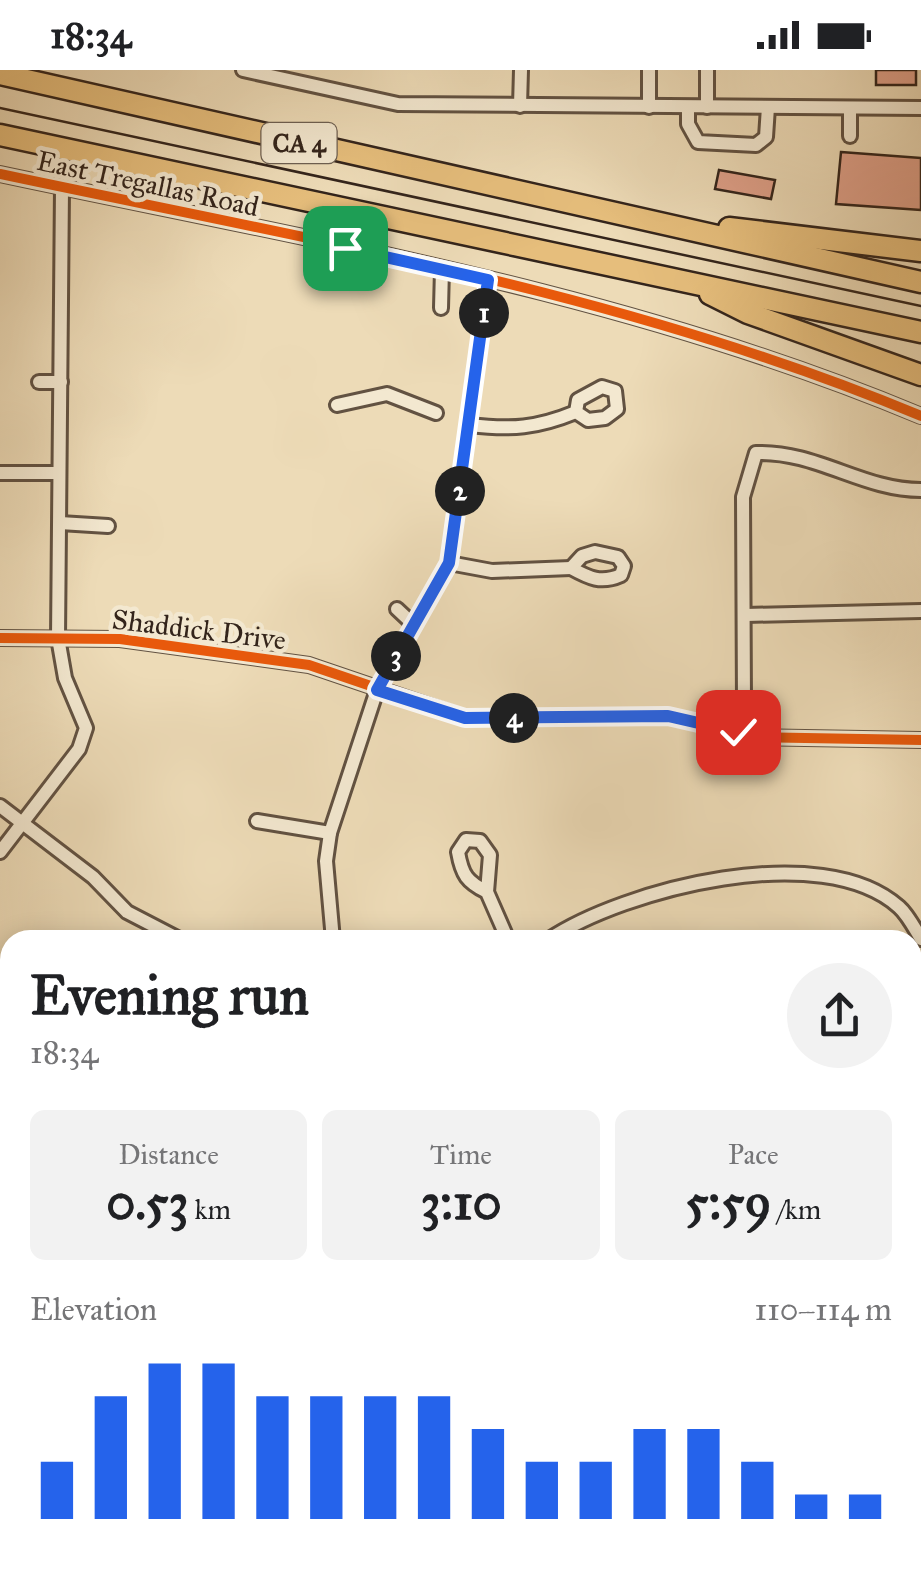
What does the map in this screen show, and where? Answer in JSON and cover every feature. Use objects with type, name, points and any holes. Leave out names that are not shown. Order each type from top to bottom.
[{"type":"highway","name":"CA 4","points":[[0,74],[921,282]]},
{"type":"highway","name":"CA 4","points":[[0,136],[921,332]]},
{"type":"highway","points":[[598,212],[921,250]]},
{"type":"highway","points":[[681,280],[748,313],[921,375]]},
{"type":"street","points":[[243,70],[280,74],[398,104],[921,108]]},
{"type":"street","points":[[520,106],[521,70]]},
{"type":"street","points":[[649,70],[650,107]]},
{"type":"street","points":[[707,107],[708,70]]},
{"type":"street","points":[[688,107],[688,124],[698,142],[756,145],[766,136],[768,107]]},
{"type":"street","points":[[850,108],[850,136]]},
{"type":"street","name":"East Tregallas Road","points":[[0,174],[488,280],[690,333],[858,390],[921,416]]},
{"type":"street","points":[[0,852],[79,749],[86,728],[66,678],[58,638],[62,188]]},
{"type":"street","points":[[344,271],[345,248]]},
{"type":"street","points":[[440,308],[442,270]]},
{"type":"street","points":[[332,930],[326,861],[330,834],[377,690],[449,563],[488,280]]},
{"type":"street","points":[[39,382],[61,382]]},
{"type":"street","points":[[337,405],[387,394],[436,412]]},
{"type":"street","points":[[470,424],[512,430],[539,427],[576,412]]},
{"type":"street","points":[[738,732],[744,702],[746,616],[743,497],[756,453],[796,454],[882,486],[921,490]]},
{"type":"street","points":[[0,473],[58,473]]},
{"type":"street","points":[[60,523],[108,526]]},
{"type":"street","points":[[449,563],[492,571],[571,568]]},
{"type":"street","points":[[396,609],[414,625]]},
{"type":"street","points":[[746,616],[921,611]]},
{"type":"street","name":"Shaddick Drive","points":[[0,638],[120,639],[309,665],[465,718],[668,716],[778,738],[921,740]]},
{"type":"street","points":[[0,806],[94,877],[127,912],[162,930]]},
{"type":"street","points":[[258,821],[330,834]]},
{"type":"street","points":[[563,930],[636,897],[690,882],[748,876],[808,876],[861,885],[900,908],[915,930]]},
{"type":"street","points":[[488,892],[504,930]]},
{"type":"building","points":[[876,70],[916,70],[916,85],[876,85]]},
{"type":"building","points":[[841,152],[921,158],[921,210],[836,204]]},
{"type":"building","points":[[719,170],[775,180],[771,199],[715,189]]},
{"type":"tram line","points":[[0,108],[921,306]]},
{"type":"cycle path","points":[[0,174],[350,247],[583,303],[810,373],[921,416]]},
{"type":"cycle path","points":[[0,638],[120,639],[309,665],[465,718],[668,716],[755,737],[921,740]]},
{"type":"route","points":[[345,248],[488,280],[449,563],[377,690],[465,718],[668,716],[738,732]]}]
